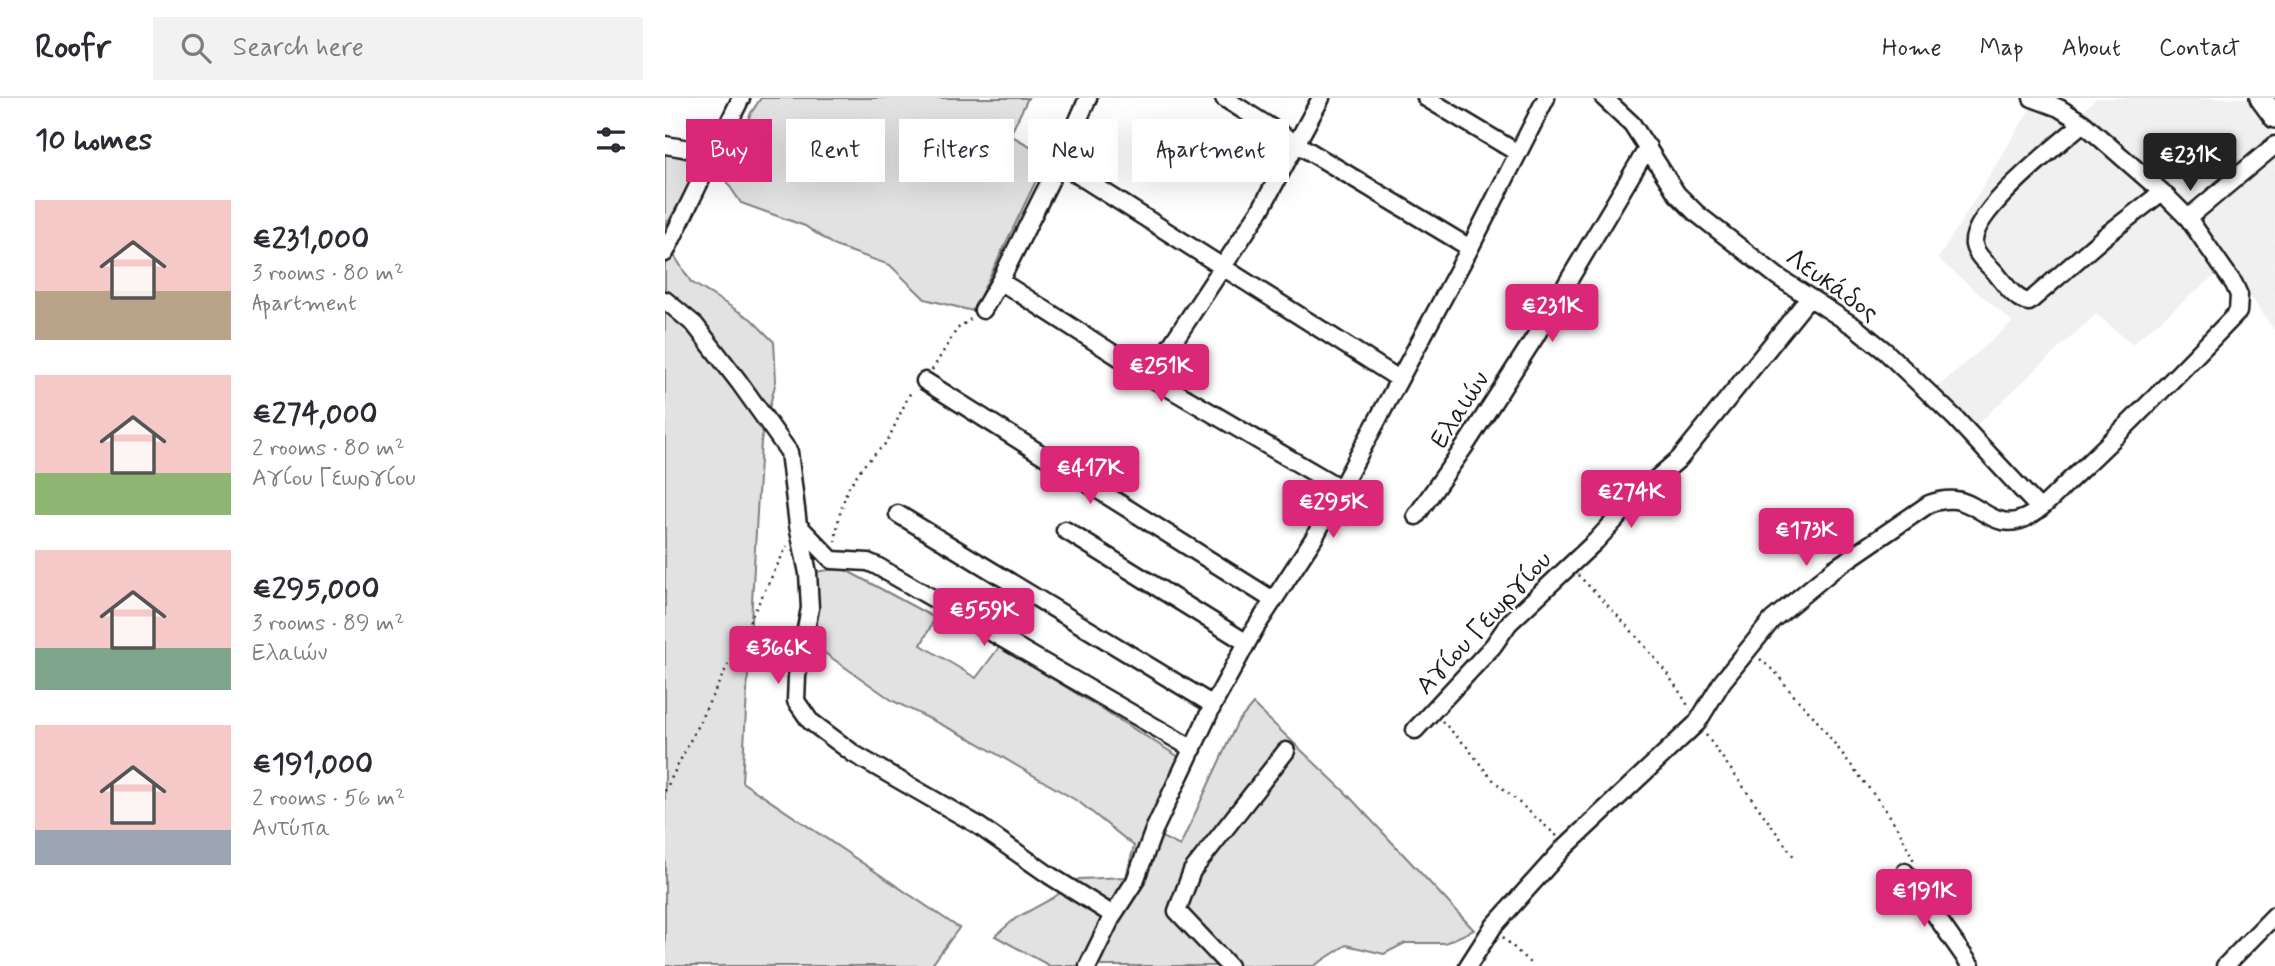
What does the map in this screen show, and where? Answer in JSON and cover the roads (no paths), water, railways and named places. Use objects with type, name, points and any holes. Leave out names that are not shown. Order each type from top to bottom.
[{"type":"main road","points":[[2260,98],[2275,117]]},
{"type":"street","points":[[731,119],[741,98]]},
{"type":"street","points":[[1079,119],[1088,98]]},
{"type":"street","points":[[1224,98],[1470,248]]},
{"type":"street","points":[[1150,377],[1261,209],[1321,98]]},
{"type":"street","points":[[1426,98],[1518,152]]},
{"type":"street","points":[[1088,966],[1113,915],[1135,881],[1154,830],[1213,705],[1273,600],[1314,538],[1470,248],[1546,98]]},
{"type":"street","name":"Λευκάδος","points":[[1604,98],[1632,124],[1677,194],[1696,213],[1885,351],[1956,419],[2039,508]]},
{"type":"street","points":[[1468,966],[1493,927],[1567,845],[1697,723],[1722,682],[1772,620],[1834,569],[1929,504],[1940,500],[1958,500],[2006,522],[2021,520],[2039,508],[2086,464],[2238,312],[2239,295],[2234,284],[2188,218],[2162,191],[2083,124],[2059,108],[2032,98]]},
{"type":"street","points":[[2083,124],[1998,198],[1976,234],[1975,245],[1981,257],[2018,297],[2029,302],[2162,191]]},
{"type":"street","points":[[665,145],[686,148]]},
{"type":"street","points":[[2188,218],[2275,145]]},
{"type":"street","name":"Ελαιών","points":[[1416,516],[1535,337],[1648,146]]},
{"type":"street","points":[[665,253],[700,182]]},
{"type":"street","points":[[983,310],[1050,182]]},
{"type":"street","points":[[1090,182],[1399,379]]},
{"type":"street","points":[[1000,281],[1150,377],[1340,488]]},
{"type":"street","name":"Αγίου Γεωργίου","points":[[1415,730],[1493,646],[1510,623],[1641,492],[1680,458],[1809,298]]},
{"type":"street","points":[[665,300],[695,325],[789,452],[798,526],[808,573],[810,608],[797,676],[796,701],[810,721],[854,754],[976,824],[1113,915]]},
{"type":"street","points":[[926,381],[1273,600]]},
{"type":"street","points":[[898,514],[1213,705]]},
{"type":"street","points":[[798,526],[832,560],[877,565],[1193,749]]},
{"type":"street","points":[[1065,530],[1247,643]]},
{"type":"street","points":[[1229,966],[1177,911],[1192,871],[1286,751]]},
{"type":"street","points":[[1912,870],[1971,966]]},
{"type":"street","points":[[2225,966],[2275,915]]}]
